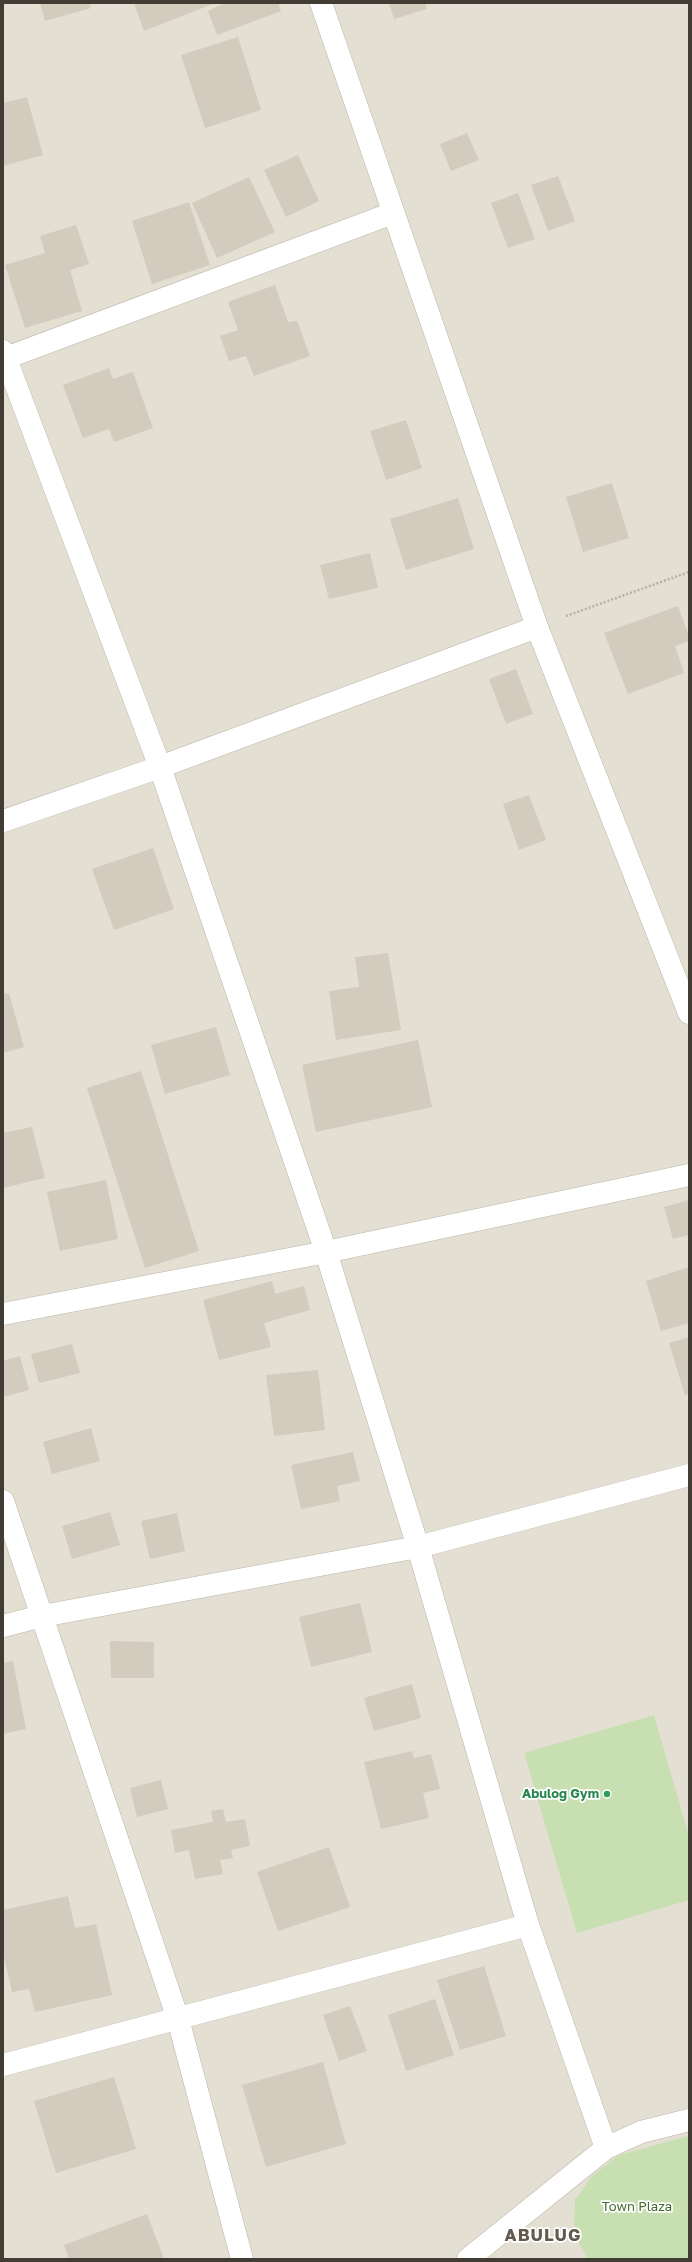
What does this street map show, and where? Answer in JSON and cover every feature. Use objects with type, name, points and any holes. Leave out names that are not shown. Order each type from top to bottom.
[{"type":"street","points":[[321,3],[537,627],[689,1013]]},
{"type":"street","points":[[393,213],[4,356],[160,767],[326,1252],[418,1547],[528,1924],[606,2148]]},
{"type":"street","points":[[3,821],[160,767],[537,627]]},
{"type":"street","points":[[3,1314],[326,1252],[689,1175]]},
{"type":"street","points":[[3,1626],[42,1616],[418,1547],[689,1475]]},
{"type":"street","points":[[3,1501],[178,2019],[242,2259]]},
{"type":"street","points":[[3,2064],[178,2019],[528,1924]]},
{"type":"street","points":[[468,2259],[606,2148],[641,2132],[689,2120]]},
{"type":"path","points":[[537,627],[689,572]]},
{"type":"shaded area","points":[[3,3],[689,3],[689,2259],[3,2259]]},
{"type":"green space","name":"Abulog Gym","points":[[654,1715],[689,1836],[689,1900],[577,1933],[524,1753]]},
{"type":"green space","name":"Town Plaza","points":[[689,2136],[689,2259],[588,2259],[574,2235],[575,2200],[592,2176],[619,2155]]},
{"type":"building","points":[[40,3],[89,3],[91,8],[45,21]]},
{"type":"building","points":[[134,3],[215,3],[144,31]]},
{"type":"building","points":[[225,3],[278,3],[281,11],[217,35],[208,11]]},
{"type":"building","points":[[389,3],[425,3],[427,9],[394,19]]},
{"type":"building","points":[[238,37],[261,110],[205,128],[181,55]]},
{"type":"building","points":[[27,97],[43,155],[3,166],[3,103]]},
{"type":"building","points":[[467,133],[479,160],[451,171],[440,144]]},
{"type":"building","points":[[298,155],[319,201],[286,217],[264,170]]},
{"type":"building","points":[[558,176],[575,221],[548,231],[531,185]]},
{"type":"building","points":[[249,177],[275,232],[217,258],[192,203]]},
{"type":"building","points":[[518,193],[535,239],[508,248],[491,203]]},
{"type":"building","points":[[189,202],[210,265],[152,284],[132,221]]},
{"type":"building","points":[[76,225],[89,264],[70,270],[82,311],[25,328],[5,265],[45,253],[40,236]]},
{"type":"building","points":[[275,285],[288,322],[297,321],[310,356],[254,376],[246,356],[229,361],[220,336],[238,330],[228,302]]},
{"type":"building","points":[[109,368],[113,379],[133,372],[153,428],[114,442],[109,429],[83,438],[63,385]]},
{"type":"building","points":[[406,420],[422,468],[386,480],[370,431]]},
{"type":"building","points":[[612,483],[629,538],[583,552],[566,497]]},
{"type":"building","points":[[458,498],[474,549],[406,570],[390,519]]},
{"type":"building","points":[[370,553],[378,588],[329,599],[320,565]]},
{"type":"building","points":[[678,606],[689,636],[689,641],[675,646],[684,673],[628,694],[604,633]]},
{"type":"building","points":[[516,669],[533,714],[506,724],[489,679]]},
{"type":"building","points":[[529,795],[546,840],[519,850],[503,804]]},
{"type":"building","points":[[153,848],[174,909],[114,930],[92,869]]},
{"type":"building","points":[[388,953],[401,1030],[336,1040],[329,991],[359,987],[355,957]]},
{"type":"building","points":[[9,993],[24,1047],[3,1053],[3,994]]},
{"type":"building","points":[[216,1027],[230,1075],[165,1094],[151,1045]]},
{"type":"building","points":[[418,1040],[432,1107],[316,1132],[302,1065]]},
{"type":"building","points":[[141,1071],[199,1251],[145,1268],[87,1088]]},
{"type":"building","points":[[32,1127],[45,1178],[3,1188],[3,1133]]},
{"type":"building","points":[[106,1180],[118,1239],[60,1251],[47,1192]]},
{"type":"building","points":[[689,1200],[689,1235],[673,1239],[664,1207]]},
{"type":"building","points":[[689,1267],[689,1323],[661,1331],[646,1281]]},
{"type":"building","points":[[272,1281],[275,1294],[304,1286],[310,1310],[264,1323],[271,1347],[219,1360],[203,1300]]},
{"type":"building","points":[[689,1337],[689,1394],[685,1395],[669,1343]]},
{"type":"building","points":[[72,1344],[80,1373],[39,1383],[31,1354]]},
{"type":"building","points":[[20,1356],[29,1390],[3,1397],[3,1361]]},
{"type":"building","points":[[318,1370],[325,1430],[274,1436],[266,1375]]},
{"type":"building","points":[[91,1428],[100,1461],[52,1474],[43,1442]]},
{"type":"building","points":[[353,1452],[360,1481],[337,1486],[340,1501],[301,1509],[291,1465]]},
{"type":"building","points":[[110,1512],[120,1545],[72,1559],[62,1526]]},
{"type":"building","points":[[177,1513],[185,1551],[150,1559],[141,1521]]},
{"type":"building","points":[[360,1603],[372,1652],[311,1667],[299,1617]]},
{"type":"building","points":[[110,1641],[154,1642],[154,1678],[111,1678]]},
{"type":"building","points":[[13,1661],[26,1729],[3,1734],[3,1663]]},
{"type":"building","points":[[412,1684],[421,1718],[374,1731],[364,1698]]},
{"type":"building","points":[[412,1751],[414,1758],[431,1754],[440,1789],[423,1793],[429,1818],[381,1829],[364,1762]]},
{"type":"building","points":[[161,1780],[168,1809],[137,1817],[130,1788]]},
{"type":"building","points":[[223,1809],[226,1822],[245,1819],[250,1846],[231,1850],[233,1858],[220,1860],[223,1874],[195,1879],[189,1850],[175,1853],[171,1830],[213,1822],[211,1811]]},
{"type":"building","points":[[329,1847],[350,1907],[278,1931],[257,1872]]},
{"type":"building","points":[[68,1896],[75,1928],[96,1924],[112,1995],[35,2012],[29,1989],[12,1992],[3,1952],[3,1910]]},
{"type":"building","points":[[484,1966],[506,2036],[460,2050],[437,1980]]},
{"type":"building","points":[[435,1999],[454,2055],[406,2071],[388,2015]]},
{"type":"building","points":[[350,2006],[367,2051],[339,2061],[323,2015]]},
{"type":"building","points":[[323,2062],[346,2144],[266,2167],[242,2085]]},
{"type":"building","points":[[114,2077],[136,2149],[56,2173],[34,2101]]},
{"type":"building","points":[[147,2214],[164,2259],[69,2259],[64,2245]]},
{"type":"place","name":"Abulog Gym","points":[[607,1794]]},
{"type":"district","name":"ABULUG","points":[[543,2236]]}]
